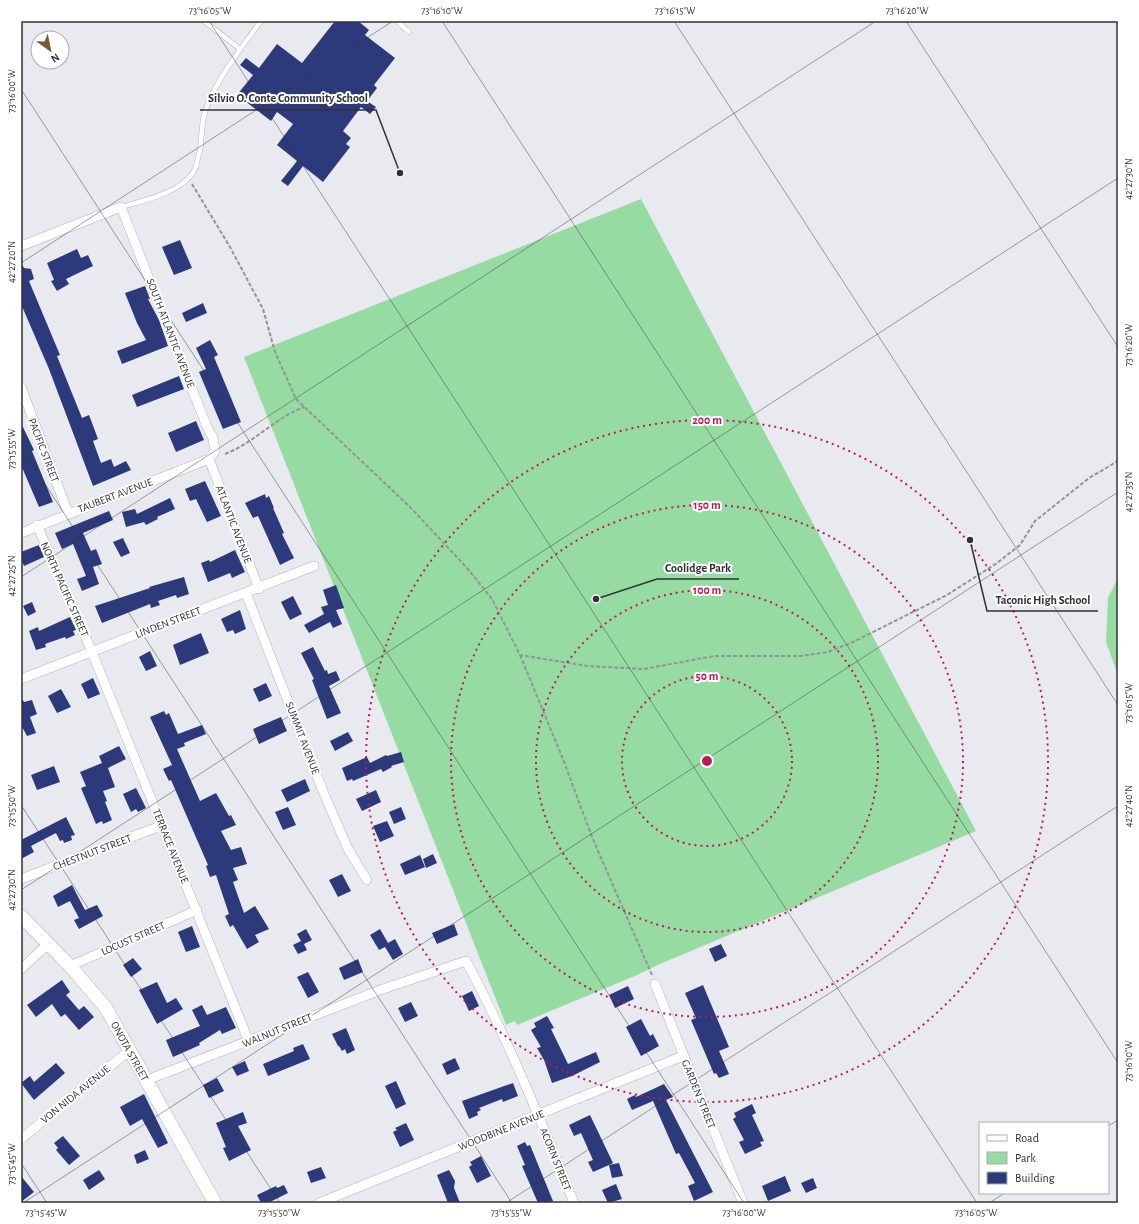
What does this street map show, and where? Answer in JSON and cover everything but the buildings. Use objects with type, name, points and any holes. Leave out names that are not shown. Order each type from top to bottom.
[{"type":"street","points":[[21,246],[120,206]]},
{"type":"street","name":"SOUTH ATLANTIC AVENUE","points":[[120,206],[207,427],[213,438],[214,451],[209,459]]},
{"type":"street","name":"PACIFIC STREET","points":[[21,387],[68,513]]},
{"type":"street","name":"TAUBERT AVENUE","points":[[21,532],[209,459]]},
{"type":"street","name":"ATLANTIC AVENUE","points":[[209,459],[259,588]]},
{"type":"street","name":"NORTH PACIFIC STREET","points":[[37,525],[92,652]]},
{"type":"street","name":"LINDEN STREET","points":[[21,679],[314,566]]},
{"type":"street","name":"SUMMIT AVENUE","points":[[246,593],[322,788],[348,849],[367,880]]},
{"type":"street","name":"TERRACE AVENUE","points":[[92,652],[163,825],[249,1042]]},
{"type":"street","name":"CHESTNUT STREET","points":[[21,879],[163,825]]},
{"type":"street","name":"LOCUST STREET","points":[[70,966],[197,910]]},
{"type":"street","name":"ONOTA STREET","points":[[21,916],[70,966],[106,1008],[215,1203]]},
{"type":"street","points":[[21,970],[48,944]]},
{"type":"street","name":"WALNUT STREET","points":[[147,1080],[408,980],[466,961],[489,1004],[510,1049]]},
{"type":"street","name":"GARDEN STREET","points":[[655,984],[743,1203]]},
{"type":"street","name":"ACORN STREET","points":[[510,1049],[574,1203]]},
{"type":"street","name":"VON NIDA AVENUE","points":[[21,1139],[130,1050]]},
{"type":"street","name":"WOODBINE AVENUE","points":[[319,1203],[683,1056]]},
{"type":"lane","points":[[204,21],[240,49]]},
{"type":"lane","points":[[120,206],[148,200],[166,192],[181,184],[195,169],[200,149],[204,112],[211,97],[240,49],[261,21]]},
{"type":"lane","points":[[397,21],[409,32]]},
{"type":"path","points":[[187,177],[230,247],[263,309],[275,352],[296,399],[411,508],[467,568],[492,599],[520,655],[563,759],[592,837],[632,927],[655,984]]},
{"type":"path","points":[[209,459],[240,448],[292,412],[304,407]]},
{"type":"path","points":[[520,655],[587,666],[644,669],[714,656],[802,656],[828,652],[859,639],[946,595],[997,563],[1020,545],[1035,520],[1089,478],[1118,461]]},
{"type":"green space","points":[[641,199],[976,831],[517,1025],[515,1021],[506,1025],[244,357]]},
{"type":"green space","points":[[1118,578],[1118,675],[1106,642],[1108,598]]},
{"type":"place","name":"Silvio O. Conte Community School","points":[[400,173]]},
{"type":"place","name":"Taconic High School","points":[[970,540]]},
{"type":"place","name":"Coolidge Park","points":[[596,599]]}]
